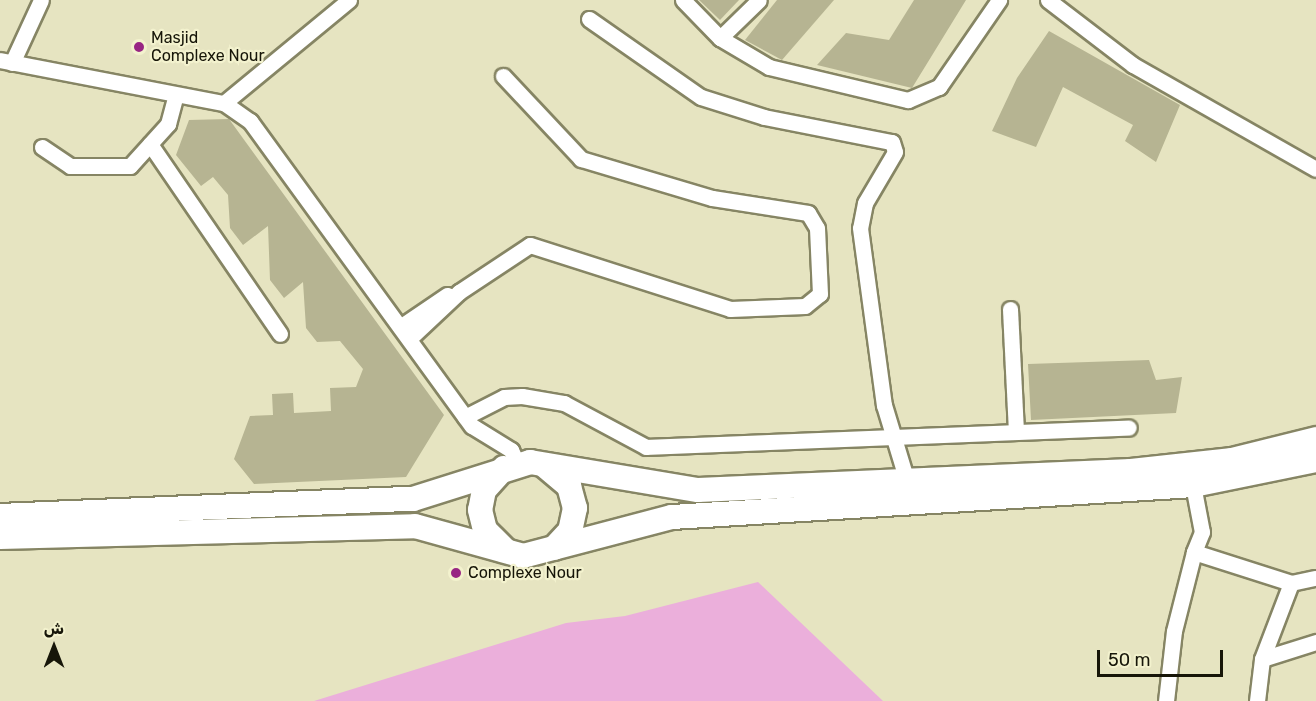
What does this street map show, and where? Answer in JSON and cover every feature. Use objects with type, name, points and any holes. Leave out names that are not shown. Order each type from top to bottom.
[{"type":"main road","points":[[0,516],[413,499],[511,465],[542,464],[698,490],[1197,465],[1316,439]]},
{"type":"main road","points":[[0,537],[415,526],[507,552],[531,556],[672,517],[1193,485],[1316,460]]},
{"type":"main road","points":[[542,464],[562,476],[573,497],[574,520],[554,548]]},
{"type":"main road","points":[[507,552],[491,539],[480,510],[484,490],[511,465]]},
{"type":"street","points":[[41,0],[6,62],[224,103],[250,121],[465,417],[511,450],[511,465]]},
{"type":"street","points":[[224,103],[349,0]]},
{"type":"street","points":[[683,0],[720,38],[797,77],[917,100],[939,87],[999,0]]},
{"type":"street","points":[[720,38],[759,0]]},
{"type":"street","points":[[1048,0],[1133,64],[1316,169]]},
{"type":"street","points":[[589,19],[701,97],[764,117],[892,142],[895,152],[865,203],[860,228],[892,436],[907,481]]},
{"type":"street","points":[[404,333],[459,292],[530,245],[730,309],[805,306],[820,294],[817,228],[808,213],[712,198],[581,159],[503,76]]},
{"type":"street","points":[[42,147],[70,166],[120,168],[130,166],[168,123],[176,95]]},
{"type":"street","points":[[150,144],[280,334]]},
{"type":"street","points":[[1010,309],[1016,432]]},
{"type":"street","points":[[465,417],[504,397],[522,396],[564,403],[646,447],[1129,428]]},
{"type":"street","points":[[1166,701],[1174,631],[1194,552],[1202,532],[1193,485]]},
{"type":"street","points":[[1194,552],[1291,583],[1315,580]]},
{"type":"street","points":[[1257,701],[1262,659],[1291,583]]},
{"type":"street","points":[[1262,659],[1316,642]]},
{"type":"shaded area","points":[[758,582],[883,701],[314,701],[566,623],[625,616]]},
{"type":"building","points":[[699,0],[739,0],[720,20]]},
{"type":"building","points":[[777,0],[834,0],[782,60],[745,40]]},
{"type":"building","points":[[914,0],[966,0],[912,88],[817,65],[846,33],[889,40]]},
{"type":"building","points":[[1049,31],[1180,105],[1156,162],[1125,141],[1133,125],[1063,87],[1036,147],[992,131],[1017,78]]},
{"type":"building","points":[[229,119],[444,415],[406,477],[254,484],[234,459],[250,416],[273,415],[272,394],[293,393],[294,413],[331,411],[330,388],[356,387],[363,369],[340,341],[317,342],[306,328],[303,282],[284,298],[270,280],[268,226],[243,245],[230,228],[228,195],[213,177],[201,186],[176,155],[189,120]]},
{"type":"building","points":[[1149,360],[1156,380],[1182,377],[1176,413],[1031,420],[1028,364]]},
{"type":"place","name":"Masjid Complexe Nour","points":[[139,47]]},
{"type":"place","name":"Complexe Nour","points":[[456,573]]}]
